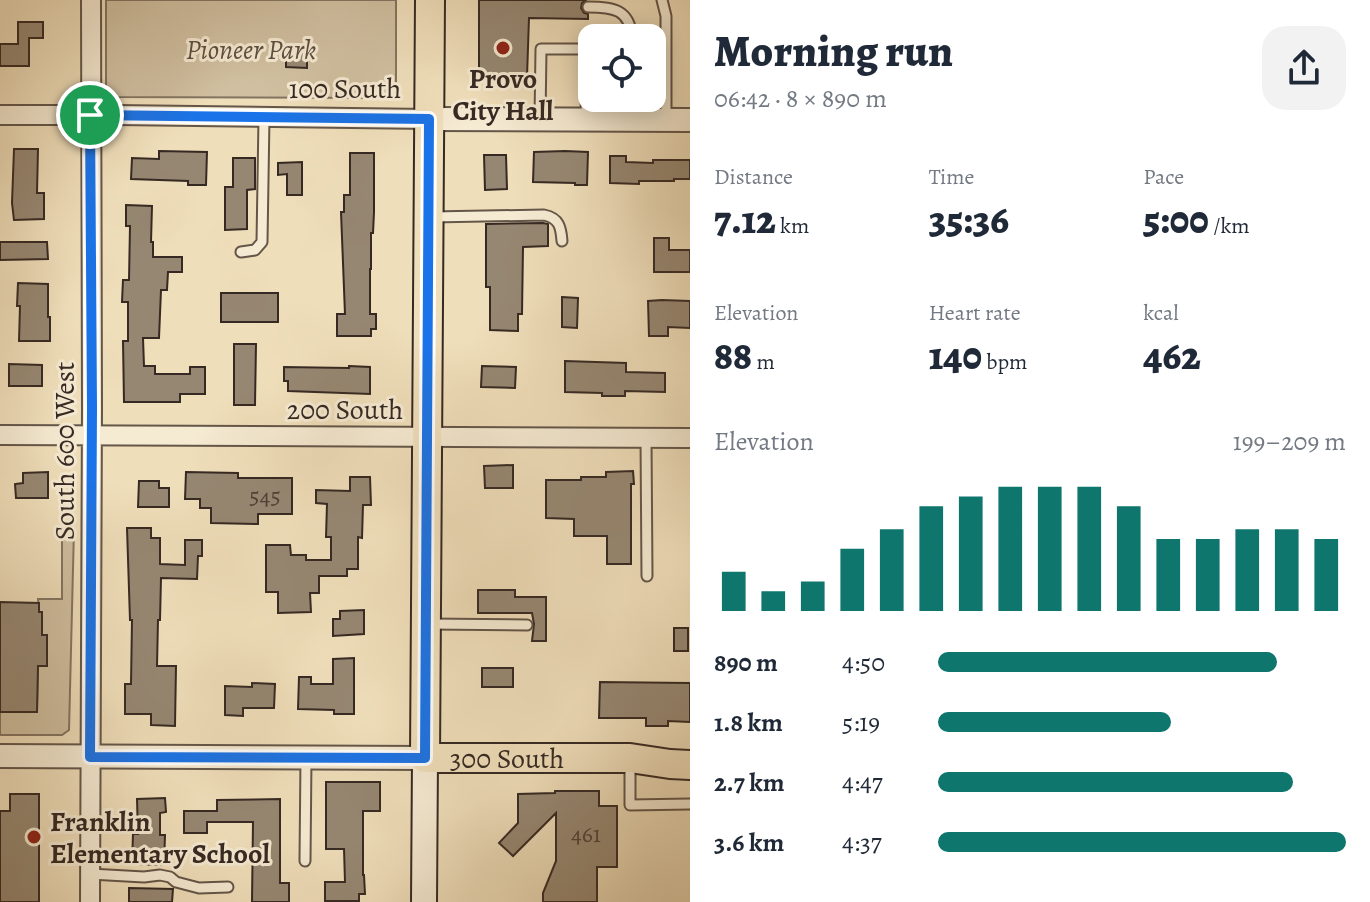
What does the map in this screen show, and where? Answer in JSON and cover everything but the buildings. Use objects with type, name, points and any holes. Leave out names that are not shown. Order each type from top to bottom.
[{"type":"main road","points":[[424,902],[430,0]]},
{"type":"main road","name":"300 South","points":[[630,758],[672,749],[690,749]]},
{"type":"main road","name":"300 South","points":[[425,758],[630,758],[690,765]]},
{"type":"street","name":"South 600 West","points":[[90,902],[91,0]]},
{"type":"street","name":"100 South","points":[[0,115],[586,119],[618,112]]},
{"type":"street","name":"100 South","points":[[641,112],[666,120],[690,120]]},
{"type":"street","name":"200 South","points":[[0,435],[690,438]]},
{"type":"street","name":"300 South","points":[[0,756],[425,758]]},
{"type":"lane","points":[[662,0],[666,16],[666,120]]},
{"type":"lane","points":[[588,7],[618,10],[628,24]]},
{"type":"lane","points":[[540,119],[541,49],[587,49],[586,119]]},
{"type":"lane","points":[[241,252],[255,250],[262,242],[264,118]]},
{"type":"lane","points":[[429,217],[544,215],[559,224],[562,241]]},
{"type":"lane","points":[[646,438],[647,576]]},
{"type":"lane","points":[[426,624],[527,625]]},
{"type":"lane","points":[[305,861],[306,758]]},
{"type":"lane","points":[[630,758],[630,805],[690,804]]},
{"type":"lane","points":[[90,874],[160,875],[199,888],[228,887]]},
{"type":"green space","name":"Pioneer Park","points":[[106,0],[396,0],[396,98],[106,97]]},
{"type":"green space","points":[[62,529],[74,529],[69,730],[62,735],[0,735],[0,712],[37,712],[38,666],[47,666],[47,635],[42,635],[42,612],[39,612],[38,599],[62,599]]},
{"type":"place","name":"Provo City Hall","points":[[503,48]]},
{"type":"place","name":"Franklin Elementary School","points":[[34,837]]},
{"type":"route","points":[[90,115],[429,119],[425,758],[90,757],[90,115]]}]
